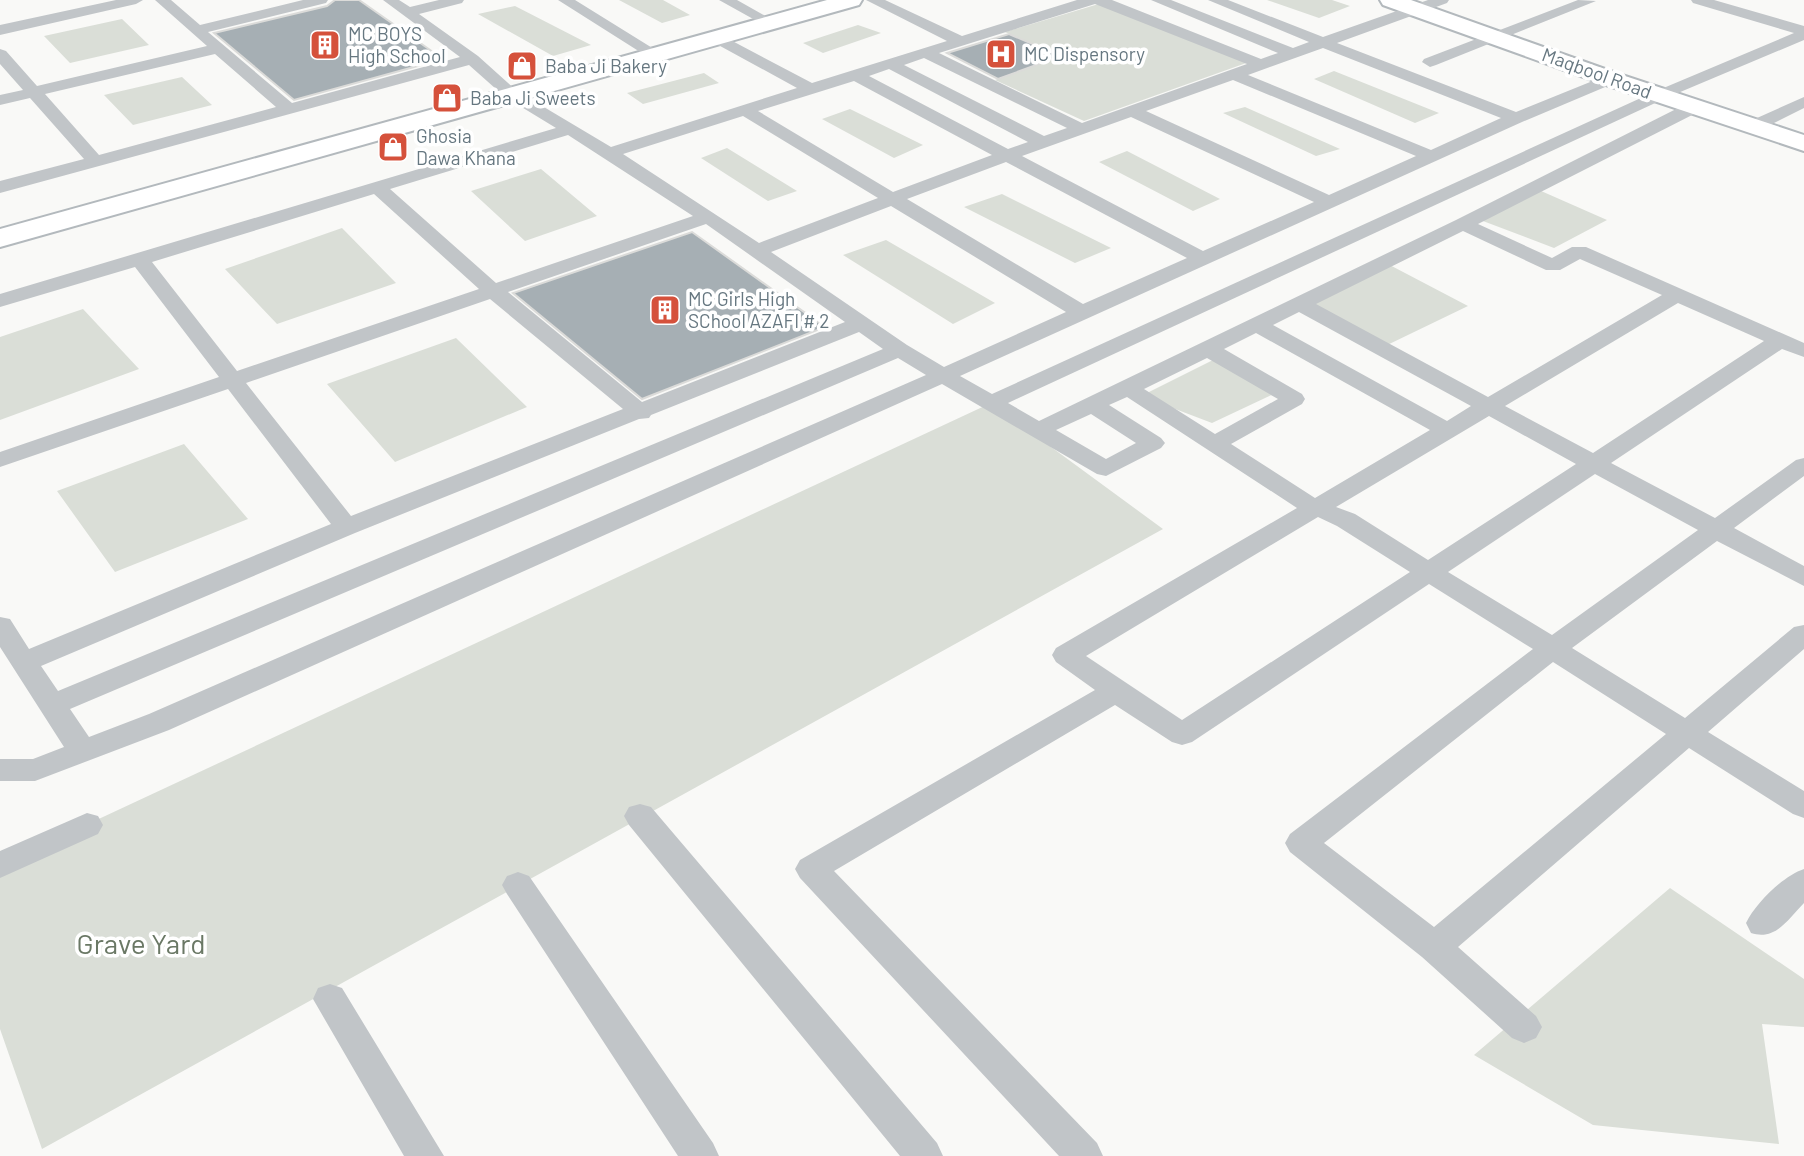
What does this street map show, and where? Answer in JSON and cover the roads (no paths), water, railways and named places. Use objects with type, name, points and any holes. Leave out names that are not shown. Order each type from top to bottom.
[{"type":"street","points":[[0,30],[136,0]]},
{"type":"street","points":[[162,0],[289,109]]},
{"type":"street","points":[[197,30],[321,0]]},
{"type":"street","points":[[390,0],[472,59],[511,94],[708,217],[899,350],[1106,469],[1153,443],[1093,405]]},
{"type":"street","points":[[409,12],[457,0]]},
{"type":"street","points":[[565,0],[654,54]]},
{"type":"street","points":[[726,0],[769,22]]},
{"type":"street","points":[[0,238],[851,0]]},
{"type":"street","points":[[873,0],[960,41]]},
{"type":"street","points":[[609,153],[743,108],[1092,0]]},
{"type":"street","points":[[1099,0],[1262,65]]},
{"type":"street","points":[[1158,0],[1294,54]]},
{"type":"street","points":[[1214,0],[1516,118]]},
{"type":"street","name":"Maqbool Road","points":[[1391,0],[1611,79],[1804,143]]},
{"type":"street","points":[[756,251],[1008,155],[1442,0]]},
{"type":"street","points":[[1698,0],[1804,32]]},
{"type":"street","points":[[1430,62],[1589,1]]},
{"type":"street","points":[[991,403],[1804,32]]},
{"type":"street","points":[[716,38],[809,88]]},
{"type":"street","points":[[0,100],[219,48]]},
{"type":"street","points":[[924,52],[1082,129]]},
{"type":"street","points":[[0,54],[96,162]]},
{"type":"street","points":[[0,187],[472,59]]},
{"type":"street","points":[[889,63],[1044,143]]},
{"type":"street","points":[[853,74],[1202,258]]},
{"type":"street","points":[[1236,75],[1433,157]]},
{"type":"street","points":[[0,770],[35,770],[210,699],[1331,203],[1516,118],[1611,79]]},
{"type":"street","points":[[1754,126],[1804,102]]},
{"type":"street","points":[[1038,429],[1093,405],[1463,224],[1694,107]]},
{"type":"street","points":[[743,108],[1081,312]]},
{"type":"street","points":[[1132,111],[1331,203]]},
{"type":"street","points":[[0,301],[571,130]]},
{"type":"street","points":[[378,188],[493,290],[641,413]]},
{"type":"street","points":[[0,460],[708,217]]},
{"type":"street","points":[[1463,224],[1553,266],[1579,251],[1792,345]]},
{"type":"street","points":[[140,260],[346,527]]},
{"type":"street","points":[[1677,295],[1066,655],[1182,734],[1593,463],[1792,345]]},
{"type":"street","points":[[1300,304],[1804,577]]},
{"type":"street","points":[[24,662],[346,527],[641,413],[860,324]]},
{"type":"street","points":[[1257,325],[1447,430]]},
{"type":"street","points":[[1208,349],[1294,399],[1214,444]]},
{"type":"street","points":[[52,705],[899,350]]},
{"type":"street","points":[[1128,388],[1317,508],[1346,520],[1804,806]]},
{"type":"street","points":[[1524,1027],[1434,947],[1301,843],[1552,649],[1804,465]]},
{"type":"street","points":[[0,626],[83,752]]},
{"type":"street","points":[[1434,947],[1804,634]]},
{"type":"street","points":[[1084,1156],[811,869],[1116,691]]},
{"type":"street","points":[[640,817],[924,1156]]},
{"type":"street","points":[[0,865],[87,825]]},
{"type":"street","points":[[1763,923],[1804,882]]},
{"type":"street","points":[[518,885],[700,1156]]},
{"type":"street","points":[[330,999],[425,1156]]},
{"type":"place","name":"MC BOYS High School","points":[[325,45]]},
{"type":"place","name":"MC Dispensory","points":[[1001,54]]},
{"type":"place","name":"Baba Ji Bakery","points":[[522,66]]},
{"type":"place","name":"Baba Ji Sweets","points":[[447,98]]},
{"type":"place","name":"Ghosia Dawa Khana","points":[[393,147]]},
{"type":"place","name":"MC Girls High SChool AZAFI # 2","points":[[665,310]]},
{"type":"park label","name":"Grave Yard","points":[[141,944]]}]
